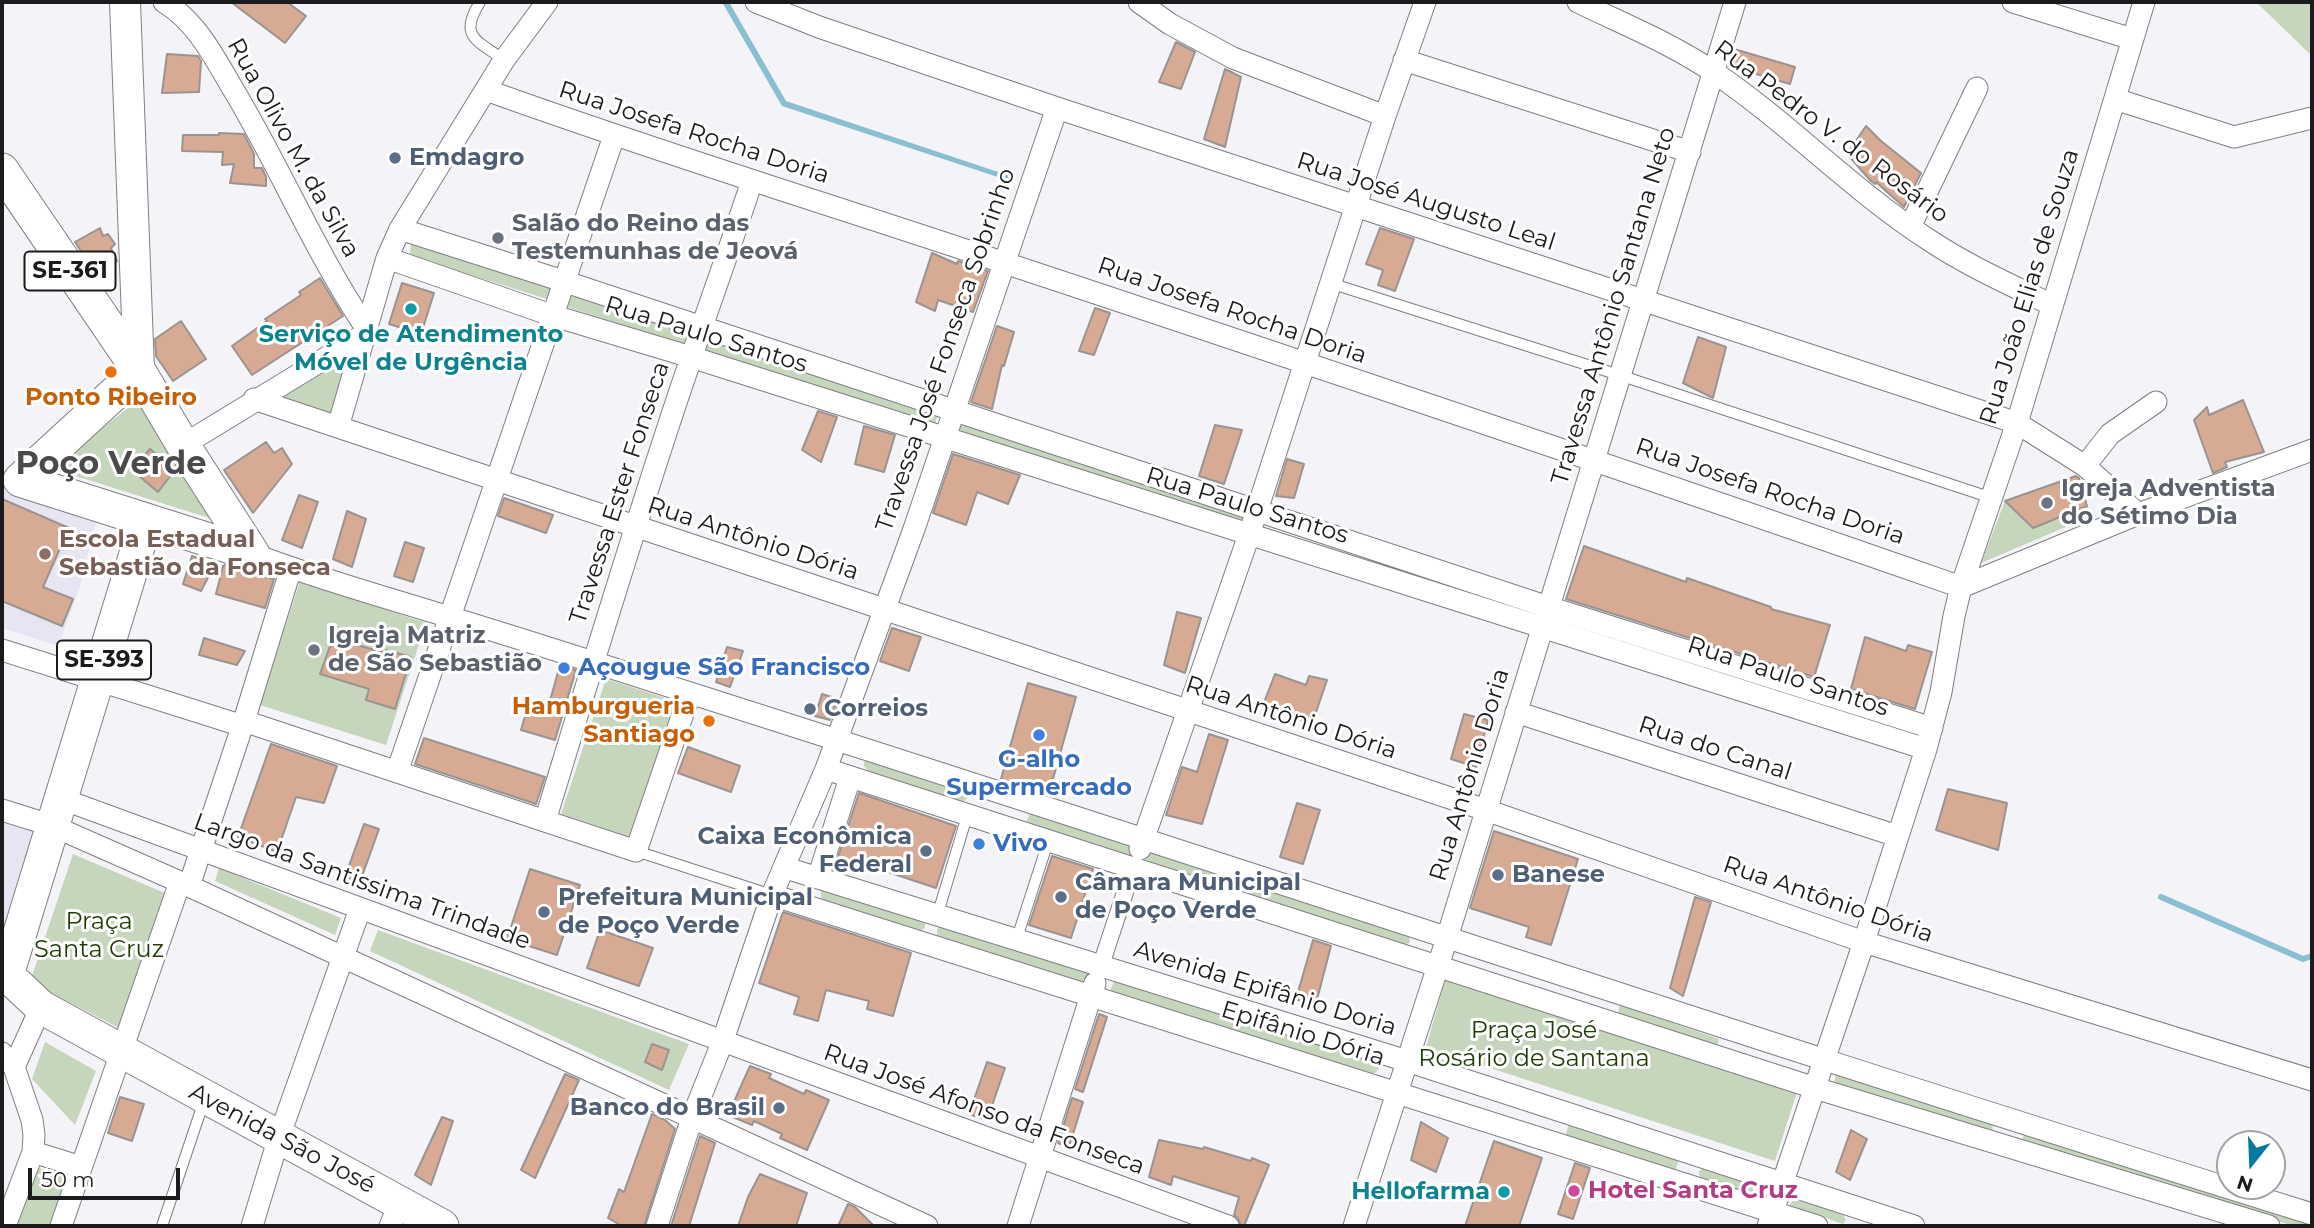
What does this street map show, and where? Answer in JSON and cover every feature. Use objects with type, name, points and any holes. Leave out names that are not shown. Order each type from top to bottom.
[{"type":"main road","points":[[125,2],[139,372],[253,554]]},
{"type":"main road","name":"SE-361","points":[[2,170],[139,372]]},
{"type":"main road","points":[[11,477],[139,372]]},
{"type":"main road","points":[[11,477],[253,554]]},
{"type":"main road","name":"SE-393","points":[[121,1052],[41,1007],[4,974],[58,813],[146,521]]},
{"type":"main road","name":"Avenida São José","points":[[121,1052],[279,1137],[395,1214],[442,1226]]},
{"type":"street","name":"Rua Olivo M. da Silva","points":[[164,2],[177,9],[206,44],[248,114],[365,331]]},
{"type":"street","name":"Rua José Augusto Leal","points":[[756,2],[819,27],[1057,108],[2017,423],[2085,466],[2138,514]]},
{"type":"street","points":[[1139,2],[1170,24],[1233,58],[1385,116]]},
{"type":"street","points":[[1018,1226],[1133,868],[1189,712],[1425,2]]},
{"type":"street","name":"Rua Pedro V. do Rosário","points":[[1578,2],[1714,72],[1910,227],[1957,257],[2052,305]]},
{"type":"street","name":"Travessa Antônio Santana Neto","points":[[1545,617],[1735,2]]},
{"type":"street","points":[[2013,2],[2132,40]]},
{"type":"street","name":"Rua João Elias de Souza","points":[[1771,1219],[1926,749],[1961,587],[2017,423],[2144,2]]},
{"type":"street","points":[[338,427],[387,258],[400,229],[539,5]]},
{"type":"street","points":[[1404,60],[1690,152]]},
{"type":"street","points":[[1910,227],[1977,88]]},
{"type":"street","name":"Rua Josefa Rocha Doria","points":[[485,90],[614,136],[1004,262],[1593,459],[1961,587]]},
{"type":"street","points":[[2115,99],[2234,137],[2312,118]]},
{"type":"street","name":"Travessa José Fonseca Sobrinho","points":[[657,1226],[692,1118],[722,1042],[772,895],[786,868],[826,769],[945,439],[1057,108]]},
{"type":"street","points":[[397,772],[614,136]]},
{"type":"street","name":"Travessa Ester Fonseca","points":[[545,821],[691,356],[752,181]]},
{"type":"street","name":"Rua Paulo Santos","points":[[400,229],[1256,511],[1545,617],[1926,749]]},
{"type":"street","name":"Rua Paulo Santos","points":[[387,258],[551,315],[691,356],[1249,534],[1932,729]]},
{"type":"street","points":[[183,445],[365,331]]},
{"type":"street","name":"Rua Antônio Dória","points":[[254,400],[1486,810],[1864,942],[2312,1080]]},
{"type":"street","points":[[2085,466],[2110,434],[2156,401]]},
{"type":"street","points":[[1961,587],[2138,514],[2312,450]]},
{"type":"street","points":[[253,554],[1144,838],[2011,1121],[2312,1214]]},
{"type":"street","points":[[61,1226],[121,1052],[185,884],[202,850],[291,568]]},
{"type":"street","name":"Rua Antônio Doria","points":[[1447,938],[1545,617]]},
{"type":"street","points":[[2,650],[243,723],[636,851],[690,693]]},
{"type":"street","name":"Rua do Canal","points":[[1516,712],[1898,836]]},
{"type":"street","points":[[826,769],[1815,1087],[2269,1226]]},
{"type":"street","points":[[818,878],[850,778]]},
{"type":"street","points":[[967,816],[976,785]]},
{"type":"street","points":[[2,810],[58,813],[185,884],[926,1226]]},
{"type":"street","name":"Largo da Santissima Trindade","points":[[58,813],[202,850],[722,1042]]},
{"type":"street","name":"Avenida Epifânio Doria","points":[[786,868],[1407,1061]]},
{"type":"street","name":"Epifânio Dória","points":[[772,895],[1684,1184],[1771,1219],[1817,1226]]},
{"type":"street","points":[[252,1226],[279,1137],[360,909]]},
{"type":"street","points":[[929,944],[938,914]]},
{"type":"street","points":[[1354,1226],[1447,938]]},
{"type":"street","points":[[5,1226],[33,1152],[32,1120],[8,1060],[41,1007]]},
{"type":"street","points":[[1727,1059],[1735,1032]]},
{"type":"street","name":"Rua José Afonso da Fonseca","points":[[722,1042],[1228,1226]]},
{"type":"street","name":"Epifânio Dória","points":[[1407,1061],[1783,1183],[1854,1217],[1914,1226]]},
{"type":"street","points":[[2004,1144],[2011,1121]]},
{"type":"street","points":[[33,1152],[81,1167]]},
{"type":"street","points":[[1684,1184],[1695,1153]]},
{"type":"lane","points":[[481,2],[470,22],[470,31],[504,60]]},
{"type":"lane","points":[[1330,283],[1992,498]]},
{"type":"lane","points":[[938,914],[967,816]]},
{"type":"lane","points":[[1017,938],[1048,842]]},
{"type":"lane","points":[[636,851],[772,895]]},
{"type":"lane","points":[[162,1226],[205,1098]]},
{"type":"shaded area","name":"Escola Estadual Sebastião da Fonseca","points":[[2,487],[97,518],[79,590],[58,646],[2,628]]},
{"type":"shaded area","points":[[2,820],[34,830],[2,936]]},
{"type":"green space","points":[[2256,2],[2312,2],[2312,56]]},
{"type":"green space","points":[[417,240],[556,285],[550,300],[410,256],[411,244]]},
{"type":"green space","points":[[567,287],[697,331],[691,347],[561,305]]},
{"type":"green space","points":[[704,332],[939,410],[935,425],[699,350]]},
{"type":"green space","points":[[354,351],[333,417],[271,397]]},
{"type":"green space","points":[[140,399],[222,522],[50,468]]},
{"type":"green space","points":[[948,413],[1245,515],[1241,526],[943,428]]},
{"type":"green space","points":[[2005,501],[2033,528],[2087,506],[2094,515],[1981,563]]},
{"type":"green space","points":[[300,581],[426,623],[386,745],[260,705]]},
{"type":"green space","points":[[606,679],[675,701],[630,837],[561,814]]},
{"type":"green space","points":[[869,757],[969,790],[969,797],[960,804],[870,773],[864,766]]},
{"type":"green space","points":[[1032,807],[1136,840],[1130,857],[1026,823]]},
{"type":"green space","points":[[1148,851],[1409,935],[1410,941],[1407,946],[1151,866],[1144,855]]},
{"type":"green space","name":"Praça Santa Cruz","points":[[73,854],[167,894],[121,1029],[30,982]]},
{"type":"green space","points":[[219,868],[341,918],[335,935],[215,881]]},
{"type":"green space","points":[[825,885],[925,922],[925,928],[919,932],[825,903],[821,891]]},
{"type":"green space","points":[[941,925],[1088,969],[1090,981],[1083,986],[943,940],[937,936],[937,929]]},
{"type":"green space","points":[[378,930],[689,1044],[669,1090],[370,951]]},
{"type":"green space","name":"Praça José Rosário de Santana","points":[[1446,977],[1797,1092],[1775,1161],[1426,1047]]},
{"type":"green space","points":[[1115,979],[1379,1062],[1379,1068],[1375,1073],[1370,1073],[1116,994],[1110,991]]},
{"type":"green space","points":[[1620,1005],[1719,1039],[1717,1048],[1617,1016]]},
{"type":"green space","points":[[45,1042],[96,1071],[75,1125],[32,1079]]},
{"type":"green space","points":[[1836,1074],[1993,1123],[1992,1136],[1834,1084]]},
{"type":"green space","points":[[1569,1124],[1679,1159],[1675,1171],[1565,1136]]},
{"type":"green space","points":[[2025,1131],[2216,1191],[2216,1200],[2245,1200],[2312,1221],[2312,1226],[2294,1226],[2022,1142]]},
{"type":"green space","points":[[36,1167],[67,1177],[50,1226],[14,1226]]},
{"type":"green space","points":[[1706,1167],[1764,1185],[1766,1195],[1761,1200],[1700,1179],[1699,1171]]},
{"type":"green space","points":[[1794,1199],[1842,1213],[1846,1220],[1843,1224],[1793,1207],[1790,1204]]},
{"type":"water","points":[[722,2],[729,2],[786,101],[1010,176],[1010,181],[782,106]]},
{"type":"building","points":[[231,2],[287,2],[306,16],[285,43]]},
{"type":"building","points":[[1176,42],[1195,52],[1181,89],[1159,82]]},
{"type":"building","points":[[1734,49],[1795,67],[1790,84],[1729,66]]},
{"type":"building","points":[[167,54],[198,56],[201,61],[199,92],[162,93]]},
{"type":"building","points":[[1225,69],[1241,77],[1225,147],[1204,139]]},
{"type":"building","points":[[1866,126],[1921,173],[1904,207],[1876,182],[1875,184],[1871,181],[1847,154]]},
{"type":"building","points":[[244,134],[254,154],[254,168],[262,168],[266,186],[230,183],[234,164],[222,165],[223,152],[182,151],[183,135]]},
{"type":"building","points":[[100,228],[103,236],[108,234],[115,244],[111,248],[117,261],[95,273],[75,242]]},
{"type":"building","points":[[1380,228],[1414,239],[1395,291],[1378,285],[1383,270],[1366,264]]},
{"type":"building","points":[[932,253],[957,264],[958,261],[988,271],[973,312],[938,300],[935,311],[916,302]]},
{"type":"building","points":[[320,278],[343,316],[252,375],[232,346]]},
{"type":"building","name":"Serviço de Atendimento Móvel de Urgência","points":[[402,283],[434,293],[421,334],[389,324]]},
{"type":"building","points":[[1095,308],[1110,313],[1094,355],[1079,351]]},
{"type":"building","points":[[181,321],[206,359],[173,381],[156,356],[155,339]]},
{"type":"building","points":[[997,326],[1014,332],[1004,366],[1002,365],[992,409],[971,402]]},
{"type":"building","points":[[1698,337],[1726,347],[1713,398],[1683,383]]},
{"type":"building","points":[[2243,400],[2264,452],[2225,462],[2227,467],[2213,473],[2194,420],[2207,407],[2209,415]]},
{"type":"building","points":[[818,411],[837,417],[821,462],[802,450]]},
{"type":"building","points":[[1215,425],[1242,430],[1224,484],[1199,476]]},
{"type":"building","points":[[864,426],[895,435],[884,472],[855,464]]},
{"type":"building","points":[[266,442],[274,453],[282,448],[292,464],[253,513],[224,470]]},
{"type":"building","points":[[150,449],[175,470],[158,492],[132,470]]},
{"type":"building","points":[[953,454],[1020,475],[1008,504],[977,492],[966,525],[933,513]]},
{"type":"building","points":[[1287,459],[1304,464],[1294,498],[1276,496]]},
{"type":"building","name":"Igreja Adventista do Sétimo Dia","points":[[2076,476],[2079,478],[2087,506],[2033,528],[2005,501]]},
{"type":"building","points":[[299,495],[318,502],[302,548],[282,540]]},
{"type":"building","points":[[504,498],[553,515],[546,533],[498,516]]},
{"type":"building","points":[[2,499],[69,528],[43,587],[73,599],[62,626],[2,601]]},
{"type":"building","points":[[347,511],[366,519],[352,567],[333,559]]},
{"type":"building","points":[[405,542],[424,548],[413,582],[394,576]]},
{"type":"building","points":[[1584,546],[1686,582],[1687,578],[1771,609],[1830,625],[1814,677],[1566,599]]},
{"type":"building","points":[[192,556],[215,564],[201,591],[183,584]]},
{"type":"building","points":[[225,565],[274,579],[265,608],[216,594]]},
{"type":"building","points":[[1177,612],[1201,618],[1185,673],[1164,665]]},
{"type":"building","points":[[892,628],[921,637],[909,671],[880,661]]},
{"type":"building","points":[[1865,637],[1906,651],[1908,645],[1932,652],[1915,709],[1851,689]]},
{"type":"building","points":[[204,638],[245,651],[237,665],[199,655]]},
{"type":"building","points":[[333,638],[385,653],[386,650],[411,657],[395,709],[366,700],[369,689],[320,674]]},
{"type":"building","points":[[727,647],[743,651],[730,687],[716,682]]},
{"type":"building","points":[[560,665],[576,670],[555,740],[521,730],[527,709],[546,715]]},
{"type":"building","points":[[1275,674],[1306,685],[1309,676],[1327,680],[1312,724],[1263,705]]},
{"type":"building","name":"G-alho Supermercado","points":[[1028,683],[1076,697],[1051,786],[1039,783],[1037,791],[1001,779]]},
{"type":"building","points":[[822,694],[838,699],[830,720],[815,716]]},
{"type":"building","points":[[1464,714],[1488,720],[1476,767],[1451,759]]},
{"type":"building","points":[[1209,734],[1228,740],[1202,824],[1166,815],[1182,767],[1197,772]]},
{"type":"building","points":[[424,738],[545,777],[536,804],[415,764]]},
{"type":"building","points":[[271,744],[337,766],[324,803],[296,797],[277,852],[238,837]]},
{"type":"building","points":[[688,747],[740,766],[731,792],[678,773]]},
{"type":"building","points":[[1948,789],[2007,803],[1998,850],[1936,830]]},
{"type":"building","points":[[859,793],[956,826],[936,888],[879,869],[878,873],[837,860]]},
{"type":"building","points":[[1297,803],[1320,810],[1303,864],[1280,857]]},
{"type":"building","points":[[364,824],[379,829],[360,882],[345,877]]},
{"type":"building","points":[[1494,831],[1578,859],[1551,945],[1526,937],[1529,927],[1470,908]]},
{"type":"building","name":"Câmara Municipal de Poço Verde","points":[[1052,856],[1093,869],[1071,938],[1029,925]]},
{"type":"building","name":"Prefeitura Municipal de Poço Verde","points":[[530,869],[580,885],[557,955],[507,939]]},
{"type":"building","points":[[1695,897],[1711,902],[1683,996],[1670,988]]},
{"type":"building","points":[[783,912],[911,953],[893,1016],[867,1009],[869,1001],[826,990],[818,1021],[794,1014],[799,997],[759,983]]},
{"type":"building","points":[[600,930],[653,948],[639,986],[587,968]]},
{"type":"building","points":[[1313,940],[1331,946],[1315,1007],[1296,999]]},
{"type":"building","points":[[1099,1014],[1107,1017],[1083,1092],[1075,1089]]},
{"type":"building","points":[[652,1044],[669,1050],[662,1070],[645,1062]]},
{"type":"building","points":[[987,1062],[1005,1068],[987,1120],[969,1114]]},
{"type":"building","name":"Banco do Brasil","points":[[750,1066],[771,1074],[769,1078],[804,1094],[806,1090],[829,1100],[807,1150],[780,1138],[782,1134],[754,1121],[752,1125],[728,1115]]},
{"type":"building","points":[[565,1074],[579,1080],[535,1178],[521,1170]]},
{"type":"building","points":[[120,1097],[144,1104],[132,1141],[108,1133]]},
{"type":"building","points":[[1072,1098],[1083,1102],[1069,1147],[1058,1143]]},
{"type":"building","points":[[652,1114],[675,1129],[644,1226],[622,1226],[608,1218],[619,1189],[624,1192]]},
{"type":"building","points":[[442,1117],[453,1121],[431,1185],[415,1175]]},
{"type":"building","points":[[1421,1122],[1448,1138],[1436,1172],[1411,1160]]},
{"type":"building","points":[[1851,1130],[1867,1139],[1850,1180],[1836,1172]]},
{"type":"building","points":[[700,1136],[715,1143],[689,1226],[671,1226]]},
{"type":"building","points":[[1159,1140],[1203,1149],[1204,1147],[1251,1161],[1252,1158],[1269,1165],[1244,1226],[1241,1226],[1234,1215],[1239,1197],[1173,1176],[1171,1185],[1149,1177]]},
{"type":"building","name":"Hellofarma","points":[[1494,1141],[1542,1158],[1519,1226],[1465,1226]]},
{"type":"building","name":"Hotel Santa Cruz","points":[[1575,1163],[1590,1168],[1573,1219],[1558,1214]]},
{"type":"building","points":[[760,1174],[807,1193],[796,1226],[738,1226]]},
{"type":"building","points":[[848,1204],[855,1207],[874,1226],[838,1226]]},
{"type":"waterway","points":[[2161,897],[2303,959],[2312,956]]},
{"type":"place","name":"Emdagro","points":[[395,158]]},
{"type":"place","name":"Salão do Reino das Testemunhas de Jeová","points":[[498,238]]},
{"type":"place","name":"Serviço de Atendimento Móvel de Urgência","points":[[411,309]]},
{"type":"place","name":"Ponto Ribeiro","points":[[111,372]]},
{"type":"place","name":"Igreja Adventista do Sétimo Dia","points":[[2047,503]]},
{"type":"place","name":"Escola Estadual Sebastião da Fonseca","points":[[45,554]]},
{"type":"place","name":"Igreja Matriz de São Sebastião","points":[[314,650]]},
{"type":"place","name":"Açougue São Francisco","points":[[564,668]]},
{"type":"place","name":"Correios","points":[[810,709]]},
{"type":"place","name":"Hamburgueria Santiago","points":[[709,721]]},
{"type":"place","name":"G-alho Supermercado","points":[[1039,735]]},
{"type":"place","name":"Vivo","points":[[979,844]]},
{"type":"place","name":"Caixa Econômica Federal","points":[[926,851]]},
{"type":"place","name":"Banese","points":[[1498,875]]},
{"type":"place","name":"Câmara Municipal de Poço Verde","points":[[1061,897]]},
{"type":"place","name":"Prefeitura Municipal de Poço Verde","points":[[544,912]]},
{"type":"place","name":"Banco do Brasil","points":[[779,1108]]},
{"type":"place","name":"Hotel Santa Cruz","points":[[1574,1191]]},
{"type":"place","name":"Hellofarma","points":[[1504,1192]]},
{"type":"district","name":"Poço Verde","points":[[111,465]]}]
